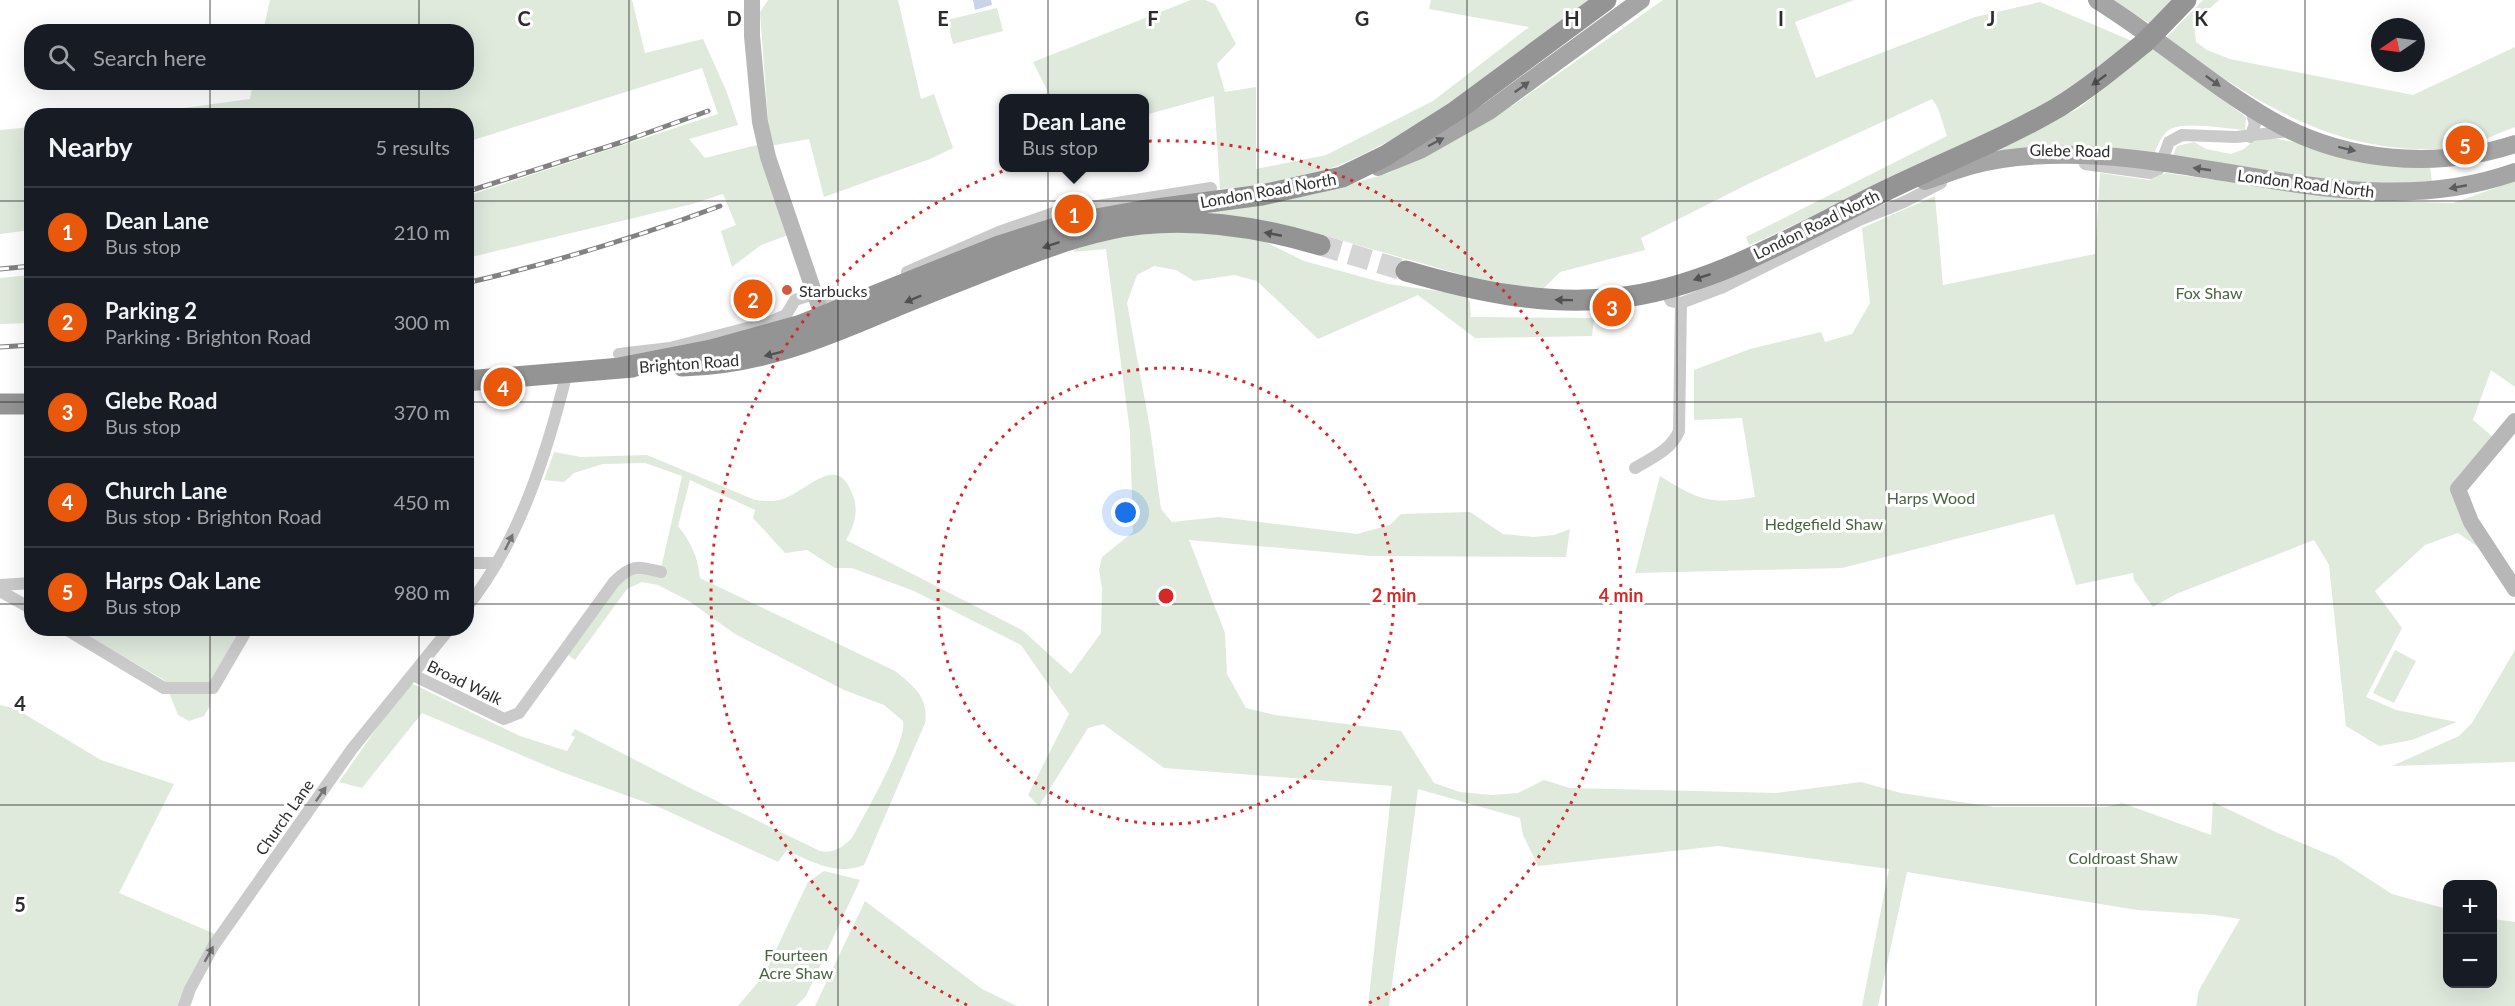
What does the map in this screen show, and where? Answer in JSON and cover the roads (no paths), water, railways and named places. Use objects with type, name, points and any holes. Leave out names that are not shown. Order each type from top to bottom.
[{"type":"highway","points":[[1342,177],[1384,156],[1456,111],[1606,0]]},
{"type":"highway","points":[[1885,191],[2056,108],[2115,68],[2186,0]]},
{"type":"highway","name":"London Road North","points":[[826,326],[853,301],[1003,244],[1068,224],[1136,212],[1262,195],[1342,177]]},
{"type":"highway","name":"London Road North","points":[[1406,271],[1492,292],[1548,299],[1618,298],[1664,289],[1739,262],[1885,191]]},
{"type":"highway","name":"London Road North","points":[[826,326],[1073,238],[1118,227],[1165,222],[1211,224],[1262,231],[1320,245]]},
{"type":"highway","name":"Brighton Road","points":[[474,380],[567,372],[741,337],[826,326]]},
{"type":"highway","name":"Brighton Road","points":[[619,361],[715,365],[783,351],[826,326]]},
{"type":"highway","points":[[0,404],[24,404]]},
{"type":"main road","name":"London Road North","points":[[1342,177],[1383,166],[1456,131],[1496,106],[1641,0]]},
{"type":"main road","points":[[2097,0],[2250,107],[2291,131],[2334,146],[2394,158],[2456,157],[2515,144]]},
{"type":"main road","name":"London Road North","points":[[1885,191],[1908,188],[1972,165],[2014,158],[2083,155],[2326,188],[2397,193],[2462,186],[2515,172]]},
{"type":"street","points":[[752,0],[752,36],[760,122],[768,157],[826,326]]},
{"type":"street","points":[[2250,107],[2255,124],[2250,137]]},
{"type":"street","points":[[2162,164],[2169,142],[2182,135],[2250,137],[2275,131],[2291,131]]},
{"type":"street","name":"Glebe Road","points":[[1681,303],[1738,280],[1857,221],[1956,178],[1994,169],[2038,164],[2087,164],[2150,172],[2159,169],[2162,164]]},
{"type":"street","name":"London Road North","points":[[853,301],[999,232],[1054,213],[1210,188]]},
{"type":"street","points":[[1635,468],[1662,452],[1676,439],[1680,431],[1681,303],[1671,301],[1664,289]]},
{"type":"street","points":[[815,295],[829,300],[853,301]]},
{"type":"street","name":"Brighton Road","points":[[741,337],[786,315],[795,300],[815,295]]},
{"type":"street","points":[[474,596],[507,546],[522,513],[557,415],[567,372]]},
{"type":"street","points":[[2515,422],[2458,489],[2471,522],[2515,589]]},
{"type":"street","points":[[474,563],[497,563]]},
{"type":"street","name":"Broad Walk","points":[[413,675],[504,718],[519,713],[614,582],[626,570],[639,566],[661,572]]},
{"type":"street","points":[[0,585],[24,584]]},
{"type":"street","points":[[0,591],[24,604]]},
{"type":"street","points":[[77,636],[164,688],[213,688],[243,636]]},
{"type":"street","name":"Church Lane","points":[[183,1006],[190,988],[214,945],[352,749],[444,636]]},
{"type":"water","points":[[973,0],[991,0],[992,5],[975,10]]},
{"type":"tunnel","points":[[1320,245],[1406,271]]},
{"type":"railway","points":[[474,189],[622,142],[708,111]]},
{"type":"railway","points":[[474,281],[594,249],[720,206]]},
{"type":"railway","points":[[0,269],[24,267]]},
{"type":"railway","points":[[0,347],[24,346]]},
{"type":"place","name":"Harps Oak Lane","points":[[2465,145]]},
{"type":"place","name":"Dean Lane","points":[[1074,214]]},
{"type":"place","name":"Starbucks","points":[[787,290]]},
{"type":"place","name":"Parking 2","points":[[753,299]]},
{"type":"place","name":"Glebe Road","points":[[1612,307]]},
{"type":"place","name":"Church Lane","points":[[503,387]]},
{"type":"park label","name":"Fox Shaw","points":[[2209,292]]},
{"type":"park label","name":"Harps Wood","points":[[1931,497]]},
{"type":"park label","name":"Hedgefield Shaw","points":[[1824,523]]},
{"type":"park label","name":"Coldroast Shaw","points":[[2123,857]]},
{"type":"park label","name":"Fourteen Acre Shaw","points":[[796,963]]}]
